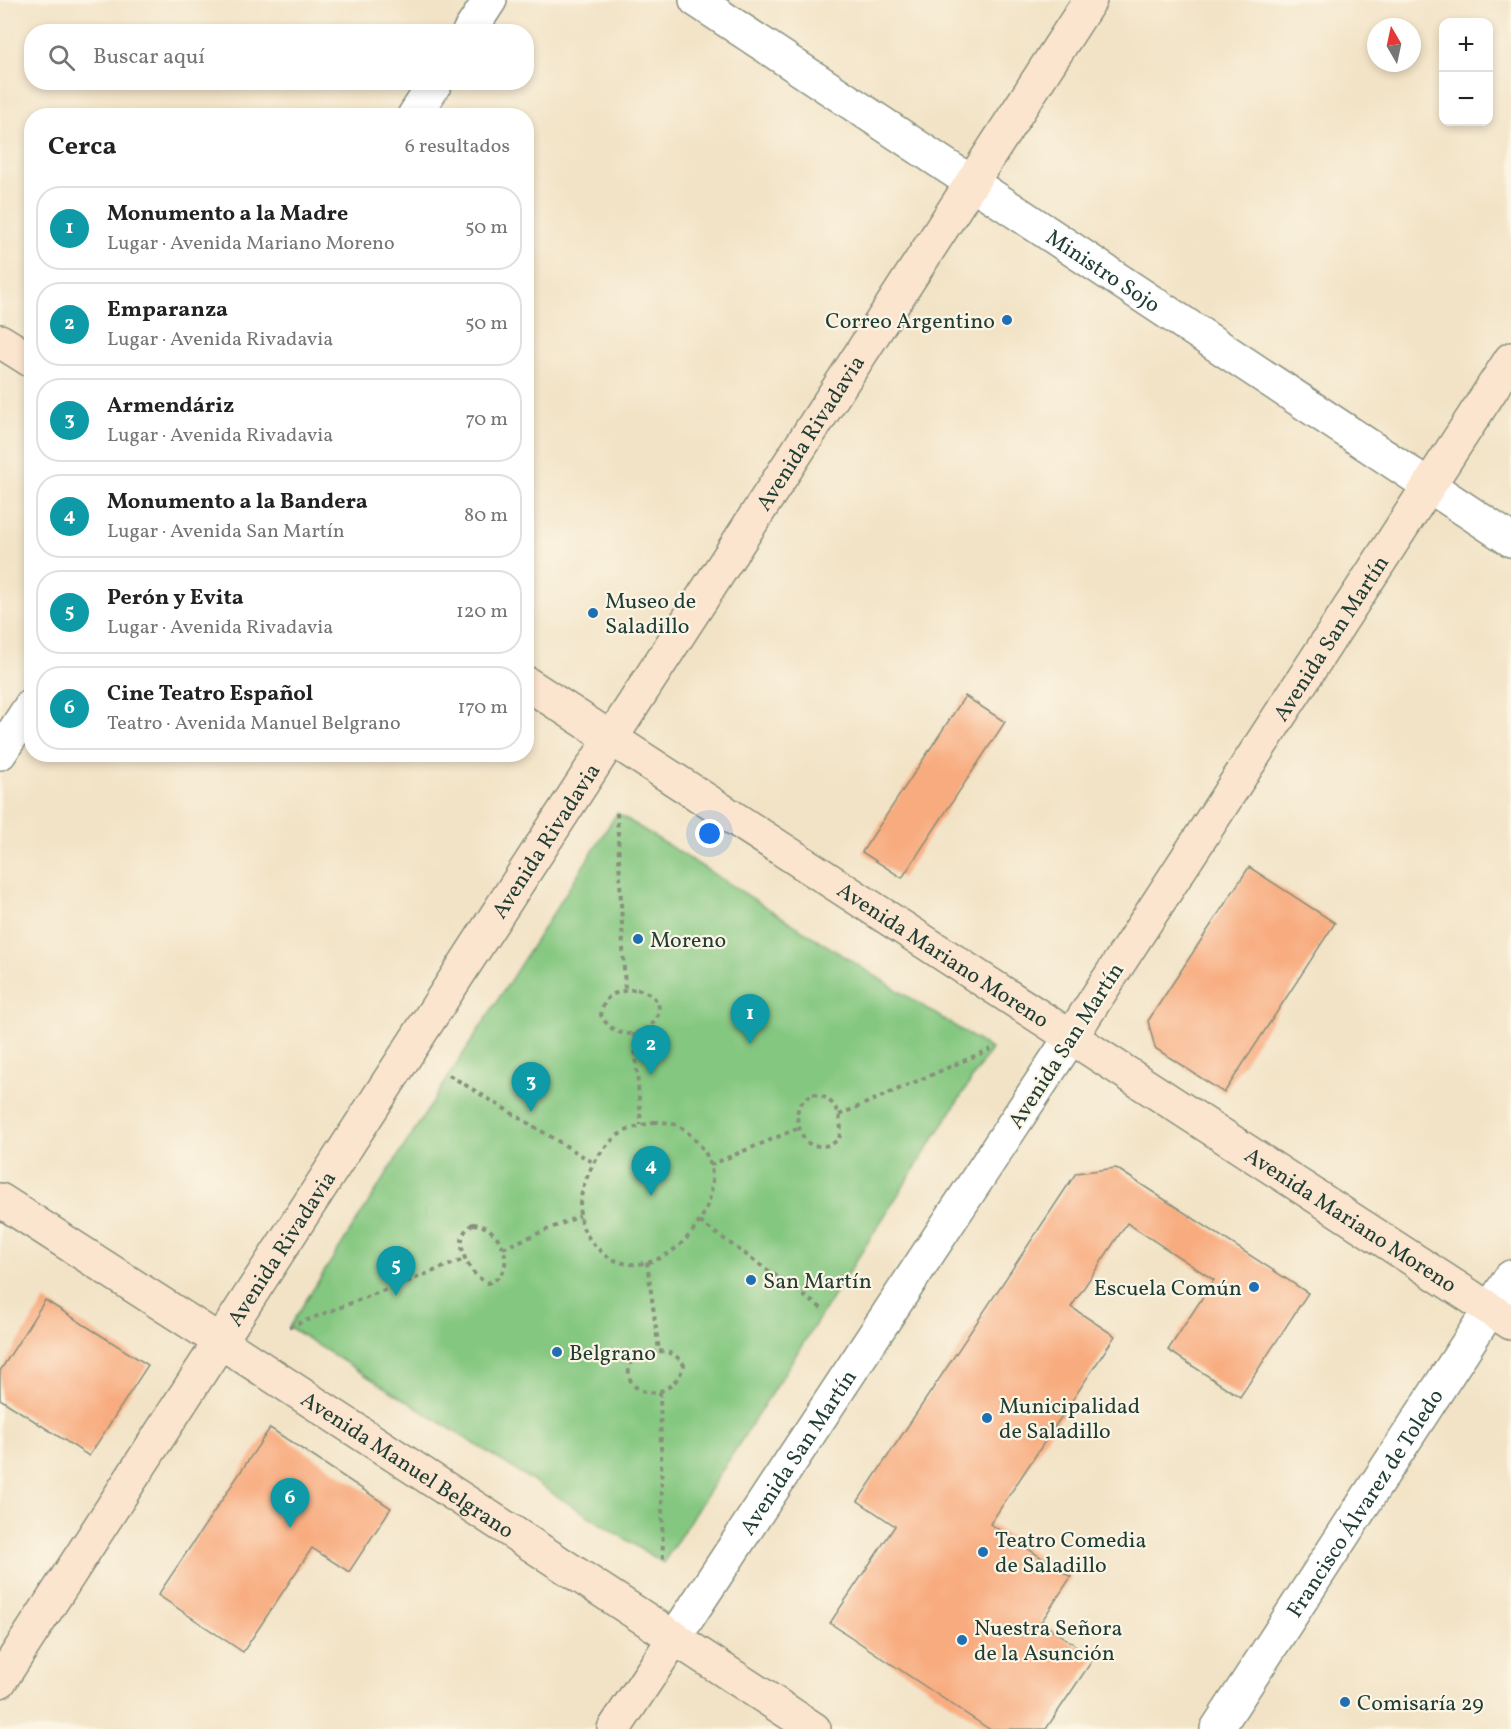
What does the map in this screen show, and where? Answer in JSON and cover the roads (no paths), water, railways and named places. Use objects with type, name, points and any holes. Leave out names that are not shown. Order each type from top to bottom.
[{"type":"main road","name":"Avenida Rivadavia","points":[[0,1681],[1090,0]]},
{"type":"main road","points":[[0,341],[24,356]]},
{"type":"main road","name":"Avenida San Martín","points":[[1071,1037],[1511,359]]},
{"type":"main road","name":"Avenida Mariano Moreno","points":[[534,688],[1500,1316]]},
{"type":"main road","name":"Avenida Manuel Belgrano","points":[[0,1200],[814,1729]]},
{"type":"main road","name":"Avenida San Martín","points":[[614,1729],[675,1637]]},
{"type":"street","points":[[474,24],[490,0]]},
{"type":"street","name":"Ministro Sojo","points":[[696,0],[1511,540]]},
{"type":"street","points":[[419,108],[431,90]]},
{"type":"street","points":[[0,753],[24,716]]},
{"type":"street","name":"Avenida San Martín","points":[[675,1637],[1071,1037]]},
{"type":"street","name":"Francisco Álvarez de Toledo","points":[[1217,1729],[1500,1316],[1511,1277]]},
{"type":"place","name":"Correo Argentino","points":[[1007,320]]},
{"type":"place","name":"Museo de Saladillo","points":[[593,613]]},
{"type":"place","name":"Moreno","points":[[638,939]]},
{"type":"place","name":"Monumento a la Madre","points":[[750,1044]]},
{"type":"place","name":"Emparanza","points":[[651,1075]]},
{"type":"place","name":"Armendáriz","points":[[531,1112]]},
{"type":"place","name":"Monumento a la Bandera","points":[[651,1196]]},
{"type":"place","name":"San Martín","points":[[751,1280]]},
{"type":"place","name":"Escuela Común","points":[[1254,1287]]},
{"type":"place","name":"Perón y Evita","points":[[396,1296]]},
{"type":"place","name":"Belgrano","points":[[557,1352]]},
{"type":"place","name":"Municipalidad de Saladillo","points":[[987,1418]]},
{"type":"place","name":"Cine Teatro Español","points":[[290,1528]]},
{"type":"place","name":"Teatro Comedia de Saladillo","points":[[983,1552]]},
{"type":"place","name":"Nuestra Señora de la Asunción","points":[[962,1640]]},
{"type":"place","name":"Comisaría 29","points":[[1345,1702]]}]
